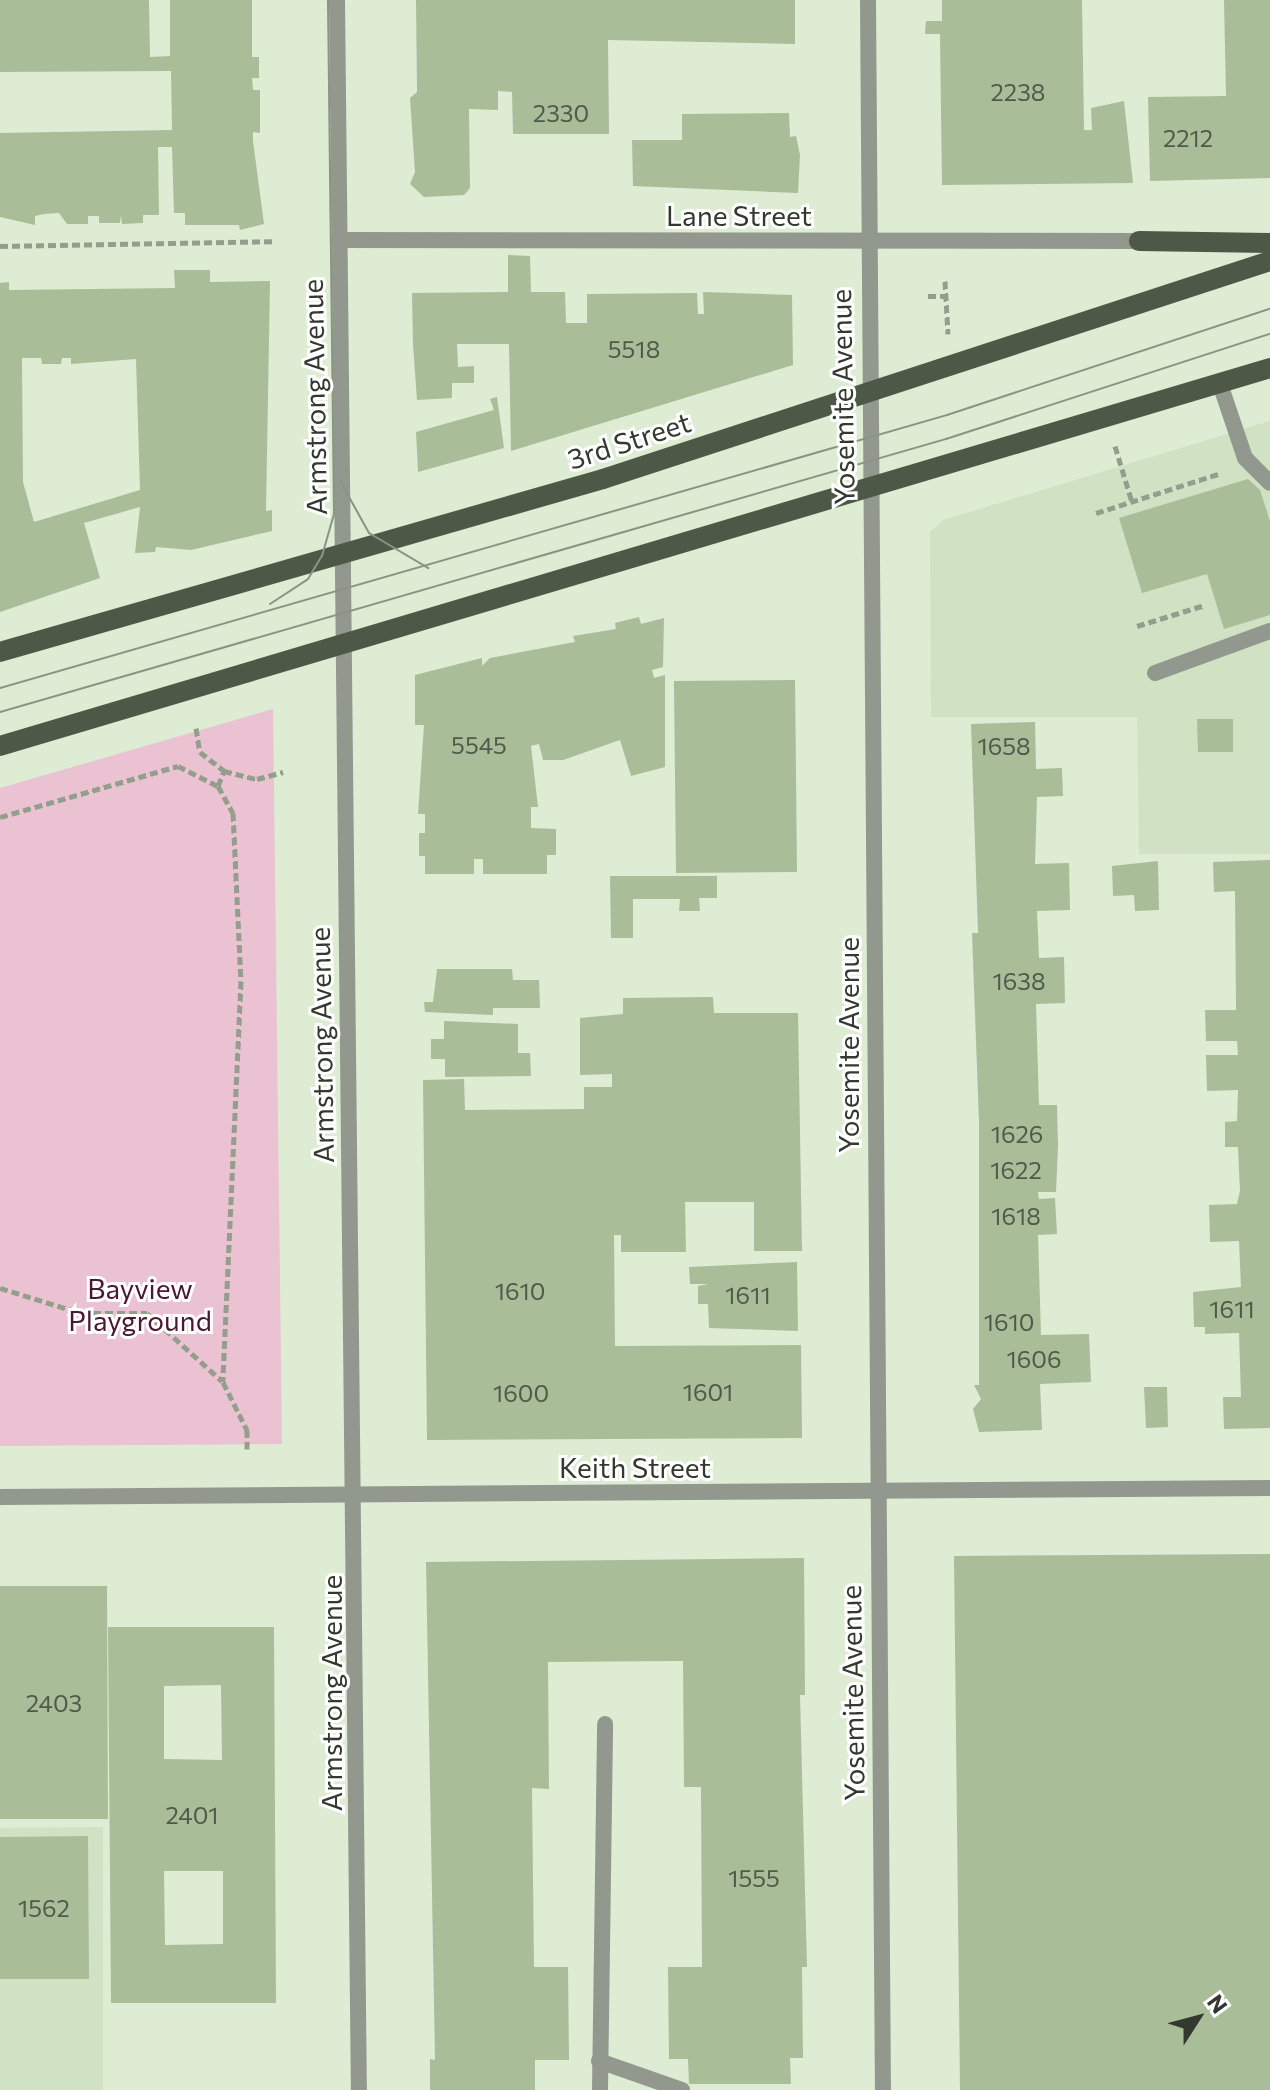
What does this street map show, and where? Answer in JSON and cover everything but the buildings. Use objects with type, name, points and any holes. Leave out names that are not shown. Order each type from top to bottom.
[{"type":"main road","points":[[1139,241],[1270,243]]},
{"type":"main road","name":"3rd Street","points":[[0,652],[603,479],[867,389],[1270,261]]},
{"type":"main road","points":[[0,746],[343,641],[869,490],[1270,368]]},
{"type":"street","name":"Armstrong Avenue","points":[[337,0],[359,2090]]},
{"type":"street","name":"Yosemite Avenue","points":[[868,0],[867,389],[883,2090]]},
{"type":"street","name":"Lane Street","points":[[339,240],[1139,241]]},
{"type":"street","points":[[1220,384],[1245,458],[1270,483]]},
{"type":"street","points":[[1155,673],[1270,631]]},
{"type":"street","name":"Keith Street","points":[[0,1497],[1270,1488]]},
{"type":"street","points":[[600,2090],[605,1724]]},
{"type":"street","points":[[599,2061],[682,2090]]},
{"type":"path","points":[[0,246],[276,241]]},
{"type":"path","points":[[945,281],[949,347]]},
{"type":"path","points":[[928,296],[946,296]]},
{"type":"path","points":[[1106,418],[1132,502]]},
{"type":"path","points":[[1096,513],[1233,469],[1245,458]]},
{"type":"path","points":[[1137,626],[1205,605]]},
{"type":"path","points":[[196,728],[200,752],[224,771],[257,779],[283,772]]},
{"type":"path","points":[[0,817],[178,766],[218,786],[233,813],[241,981],[223,1382]]},
{"type":"path","points":[[218,786],[224,771]]},
{"type":"path","points":[[0,1288],[81,1313],[147,1313],[223,1382],[247,1430],[247,1449]]},
{"type":"shaded area","points":[[1270,421],[1270,854],[1139,854],[1137,717],[931,717],[930,532],[943,520]]},
{"type":"shaded area","points":[[103,1827],[103,2090],[0,2090],[0,1828]]},
{"type":"green space","name":"Bayview Playground","points":[[273,709],[282,1444],[0,1446],[0,788]]},
{"type":"tram line","points":[[270,604],[308,579],[322,556],[334,514],[328,0]]},
{"type":"tram line","points":[[0,688],[947,415],[1270,309]]},
{"type":"tram line","points":[[0,712],[946,439],[1270,334]]},
{"type":"tram line","points":[[339,479],[369,533],[428,568]]}]
